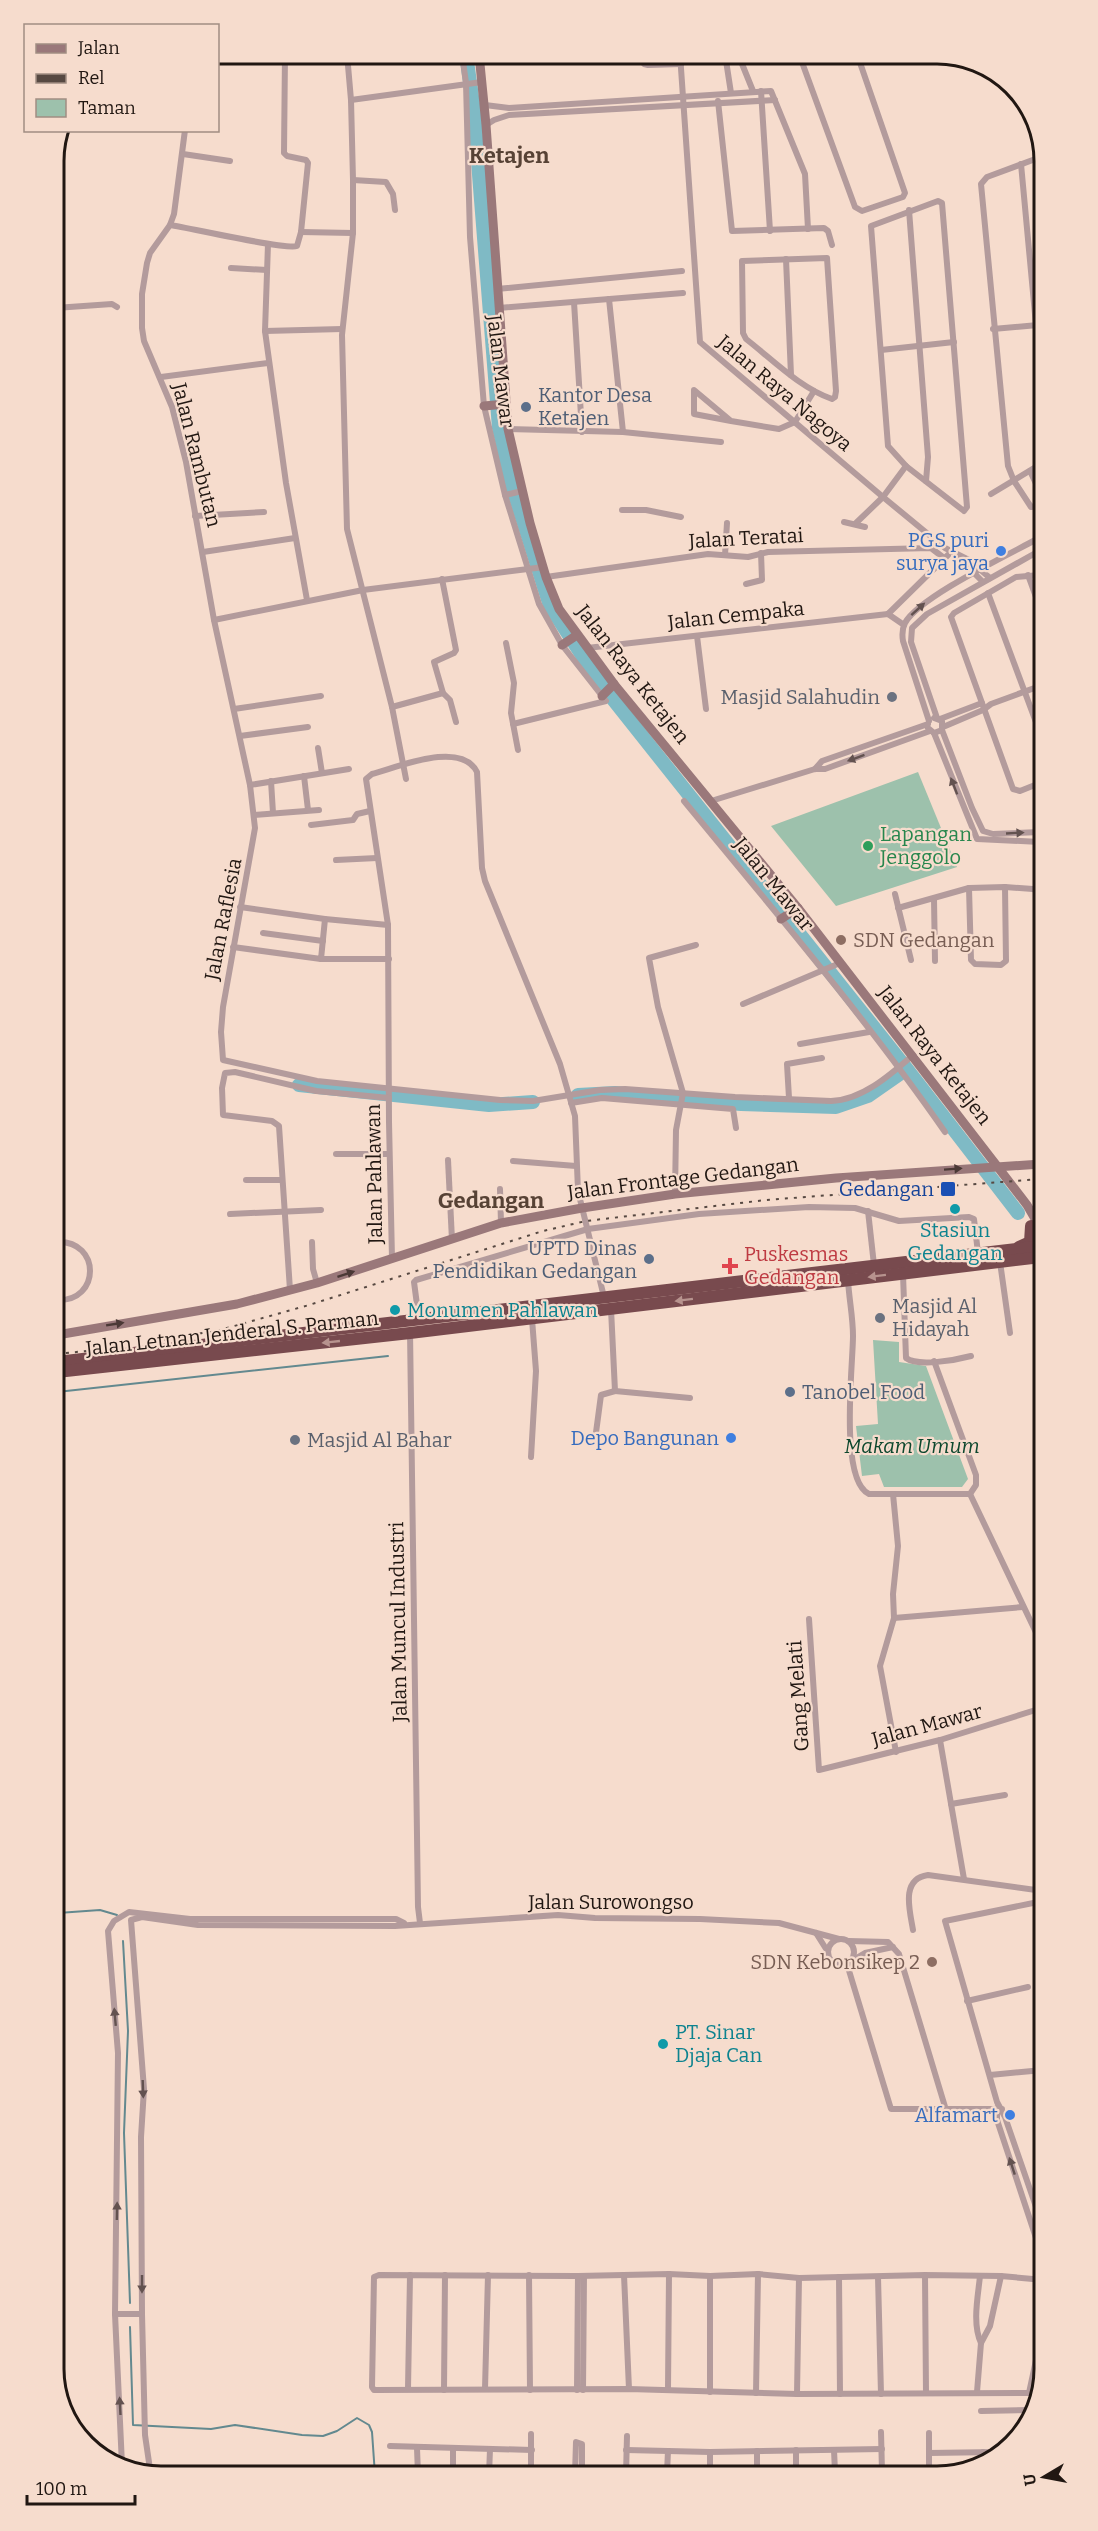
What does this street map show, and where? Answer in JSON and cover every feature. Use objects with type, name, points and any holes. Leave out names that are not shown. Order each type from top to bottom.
[{"type":"highway","points":[[413,1325],[532,1318],[608,1303],[1012,1249],[1030,1242],[1034,1232]]},
{"type":"highway","points":[[1012,1249],[1034,1253]]},
{"type":"highway","points":[[413,1325],[608,1303],[848,1280],[1000,1262],[1034,1255]]},
{"type":"highway","name":"Jalan Letnan Jenderal S. Parman","points":[[64,1361],[413,1325]]},
{"type":"highway","name":"Jalan Letnan Jenderal S. Parman","points":[[64,1371],[413,1325]]},
{"type":"street","points":[[170,225],[294,247],[301,231],[308,163],[306,160],[287,156],[284,153],[285,64]]},
{"type":"street","points":[[348,64],[351,100],[353,233],[342,329],[347,529],[392,707],[406,778]]},
{"type":"street","name":"Jalan Mawar","points":[[464,64],[467,83],[470,237],[486,406],[506,495],[538,570],[539,604],[607,692]]},
{"type":"street","name":"Jalan Raya Ketajen","points":[[480,64],[498,288],[504,404],[538,570],[559,609],[569,640],[587,648],[607,692],[711,801],[911,1057],[988,1167],[1027,1205],[1034,1222]]},
{"type":"street","name":"Jalan Raya Nagoya","points":[[681,65],[699,338],[704,347],[883,497],[956,554],[969,560],[986,580]]},
{"type":"street","points":[[727,65],[731,93]]},
{"type":"street","points":[[742,65],[753,91]]},
{"type":"street","points":[[804,65],[855,207],[862,211],[903,196],[905,192],[861,65]]},
{"type":"street","points":[[351,100],[481,82]]},
{"type":"street","points":[[761,91],[770,231]]},
{"type":"street","points":[[684,101],[718,94],[771,91],[805,174],[808,229]]},
{"type":"street","points":[[718,94],[731,231],[827,230],[832,245]]},
{"type":"street","points":[[484,105],[509,112],[684,101],[776,100]]},
{"type":"street","points":[[486,125],[509,112]]},
{"type":"street","name":"Jalan Rambutan","points":[[185,132],[176,206],[170,225],[148,258],[142,294],[144,341],[161,377],[178,432],[203,552],[214,620]]},
{"type":"street","points":[[183,154],[230,161]]},
{"type":"street","points":[[1034,159],[987,177],[981,184],[993,329],[1008,466],[1014,481],[1034,507]]},
{"type":"street","points":[[1021,164],[1034,287]]},
{"type":"street","points":[[353,180],[386,182],[393,194],[395,210]]},
{"type":"street","points":[[934,201],[942,202],[954,342],[968,507],[966,510],[960,510],[906,466],[889,449],[871,226],[934,201]]},
{"type":"street","points":[[909,210],[928,457],[926,481]]},
{"type":"street","points":[[301,231],[353,233]]},
{"type":"street","points":[[268,244],[265,331],[268,363],[307,600]]},
{"type":"street","points":[[823,258],[828,260],[836,394],[831,399],[813,391],[791,375],[746,339],[743,333],[742,261],[786,259],[823,258]]},
{"type":"street","points":[[786,259],[791,375]]},
{"type":"street","points":[[231,268],[267,270]]},
{"type":"street","points":[[498,288],[682,271]]},
{"type":"street","points":[[499,308],[683,293]]},
{"type":"street","points":[[609,299],[623,432]]},
{"type":"street","points":[[574,302],[582,432]]},
{"type":"street","points":[[65,307],[112,304],[117,307]]},
{"type":"street","points":[[993,329],[1034,325]]},
{"type":"street","points":[[265,331],[342,329]]},
{"type":"street","points":[[881,350],[954,342]]},
{"type":"street","points":[[161,377],[268,363]]},
{"type":"street","points":[[731,421],[694,391],[694,413],[731,421],[779,429],[795,422],[813,391]]},
{"type":"street","points":[[486,406],[504,404]]},
{"type":"street","points":[[508,429],[623,432],[721,442]]},
{"type":"street","points":[[856,523],[883,497],[906,466]]},
{"type":"street","points":[[991,494],[1034,468]]},
{"type":"street","points":[[1030,471],[1034,479]]},
{"type":"street","points":[[506,495],[520,491]]},
{"type":"street","points":[[622,510],[646,510],[681,517]]},
{"type":"street","points":[[195,516],[264,512]]},
{"type":"street","points":[[844,522],[856,523],[865,528]]},
{"type":"street","points":[[725,555],[727,523]]},
{"type":"street","points":[[203,552],[296,538]]},
{"type":"street","points":[[1034,541],[925,603],[904,626],[903,641],[930,727],[978,840],[1034,842]]},
{"type":"street","name":"Jalan Teratai","points":[[214,620],[307,600],[441,579],[708,555],[748,557],[761,553],[932,548],[946,556],[888,614]]},
{"type":"street","points":[[746,584],[762,580],[761,553]]},
{"type":"street","points":[[1034,554],[927,614],[914,626],[910,639],[980,828],[985,833],[1034,832]]},
{"type":"street","points":[[1028,574],[1034,591]]},
{"type":"street","points":[[1034,574],[1016,577],[954,613],[951,617],[980,703],[1013,789],[1020,792],[1034,786]]},
{"type":"street","points":[[441,579],[456,650],[434,661],[443,693],[450,700],[456,722]]},
{"type":"street","points":[[988,594],[1034,717]]},
{"type":"street","points":[[888,614],[904,626]]},
{"type":"street","name":"Jalan Cempaka","points":[[587,648],[888,614]]},
{"type":"street","name":"Jalan Raflesia","points":[[214,620],[240,736],[254,815],[253,849],[233,947],[221,1032],[223,1060],[316,1087],[389,1093]]},
{"type":"street","points":[[697,636],[706,709]]},
{"type":"street","points":[[506,643],[514,683],[511,708],[518,750]]},
{"type":"street","points":[[911,668],[919,664]]},
{"type":"street","points":[[815,769],[822,761],[882,739],[930,727],[943,728],[991,704],[1034,688]]},
{"type":"street","points":[[513,724],[607,692]]},
{"type":"street","points":[[392,707],[443,693]]},
{"type":"street","points":[[234,709],[321,696]]},
{"type":"street","points":[[711,801],[815,769],[825,769],[885,747],[930,727],[939,718],[980,703],[991,704]]},
{"type":"street","points":[[240,736],[308,727]]},
{"type":"street","points":[[882,739],[885,747]]},
{"type":"street","points":[[318,748],[322,773]]},
{"type":"street","points":[[404,765],[434,757],[449,756],[465,760],[475,768],[482,868],[485,881],[560,1064],[570,1098],[577,1141],[576,1180],[608,1303],[615,1391]]},
{"type":"street","name":"Jalan Pahlawan","points":[[392,1259],[388,925],[366,784],[368,776],[404,765]]},
{"type":"street","points":[[250,785],[349,769]]},
{"type":"street","points":[[304,776],[308,810]]},
{"type":"street","points":[[271,782],[273,813]]},
{"type":"street","name":"Jalan Mawar","points":[[684,801],[825,969],[869,1032],[899,1066],[945,1132]]},
{"type":"street","points":[[964,811],[972,808]]},
{"type":"street","points":[[254,815],[319,810]]},
{"type":"street","points":[[311,825],[354,820],[356,814],[370,811]]},
{"type":"street","points":[[336,860],[376,858]]},
{"type":"street","points":[[969,888],[971,960],[975,964],[1001,965],[1006,961],[1005,887]]},
{"type":"street","points":[[898,908],[969,888],[1005,887],[1034,890]]},
{"type":"street","points":[[895,894],[911,960]]},
{"type":"street","points":[[934,899],[935,962]]},
{"type":"street","points":[[240,907],[388,925]]},
{"type":"street","points":[[783,918],[796,909]]},
{"type":"street","points":[[321,959],[325,919]]},
{"type":"street","points":[[264,933],[323,941]]},
{"type":"street","points":[[675,1194],[676,1130],[682,1099],[658,1006],[649,958],[696,945]]},
{"type":"street","points":[[233,947],[321,959],[389,959]]},
{"type":"street","points":[[743,1004],[839,963]]},
{"type":"street","points":[[800,1044],[869,1032]]},
{"type":"street","points":[[290,1290],[278,1124],[272,1121],[223,1115],[223,1077],[225,1073],[235,1072],[316,1087],[522,1101],[570,1098],[789,1098],[842,1101],[867,1090],[911,1057]]},
{"type":"street","points":[[789,1098],[787,1064],[822,1058]]},
{"type":"street","points":[[570,1098],[600,1090],[625,1089],[682,1099],[733,1109],[736,1128]]},
{"type":"street","points":[[336,1154],[389,1154]]},
{"type":"street","points":[[448,1160],[452,1240]]},
{"type":"street","points":[[513,1161],[576,1166]]},
{"type":"street","name":"Jalan Frontage Gedangan","points":[[64,1334],[237,1304],[316,1283],[501,1223],[582,1208],[675,1194],[836,1178],[1034,1164]]},
{"type":"street","points":[[246,1180],[282,1180]]},
{"type":"street","points":[[500,1188],[501,1223]]},
{"type":"street","points":[[588,1229],[733,1211],[809,1207],[855,1208],[899,1221],[972,1218],[978,1253]]},
{"type":"street","points":[[230,1214],[321,1210]]},
{"type":"street","points":[[868,1210],[874,1266]]},
{"type":"street","name":"Jalan Muncul Industri","points":[[420,1923],[418,1907],[414,1282],[588,1229]]},
{"type":"street","points":[[312,1242],[316,1283]]},
{"type":"street","points":[[64,1299],[78,1295],[86,1287],[90,1271],[88,1260],[82,1251],[65,1243]]},
{"type":"street","points":[[1000,1262],[1010,1333]]},
{"type":"street","points":[[903,1273],[906,1358],[910,1361],[934,1361],[971,1356]]},
{"type":"street","points":[[848,1280],[853,1344],[849,1433],[855,1466],[864,1491],[893,1494],[970,1494]]},
{"type":"street","points":[[531,1457],[536,1371],[532,1318]]},
{"type":"street","points":[[934,1361],[976,1475],[976,1485],[970,1494]]},
{"type":"street","points":[[595,1440],[601,1395],[615,1391],[690,1398]]},
{"type":"street","points":[[893,1494],[898,1546],[893,1594],[894,1618],[880,1666],[896,1752]]},
{"type":"street","points":[[970,1494],[1034,1629]]},
{"type":"street","points":[[894,1618],[1023,1607]]},
{"type":"street","name":"Gang Melati","points":[[809,1619],[819,1770]]},
{"type":"street","name":"Jalan Mawar","points":[[819,1770],[940,1740],[1034,1711]]},
{"type":"street","points":[[940,1740],[964,1879]]},
{"type":"street","points":[[951,1804],[1005,1795]]},
{"type":"street","points":[[914,1930],[909,1888],[916,1878],[928,1875],[1034,1890]]},
{"type":"street","points":[[1034,1904],[945,1921],[999,2110],[1034,2203]]},
{"type":"street","name":"Jalan Surowongso","points":[[119,2314],[120,2109],[108,1931],[110,1925],[119,1917],[137,1911],[190,1919],[396,1919],[404,1923]]},
{"type":"street","name":"Jalan Surowongso","points":[[139,2314],[141,2137],[144,2089],[131,1920],[142,1917],[198,1925],[395,1926],[404,1923],[558,1915],[779,1923],[840,1939]]},
{"type":"street","points":[[816,1933],[834,1964],[850,1962],[865,1953],[892,1947]]},
{"type":"street","points":[[828,1952],[830,1946],[840,1939],[888,1942],[901,1959],[946,2110]]},
{"type":"street","points":[[849,1941],[853,1946],[850,1962],[890,2108],[898,2111],[999,2110]]},
{"type":"street","points":[[967,2001],[1028,1987]]},
{"type":"street","points":[[990,2075],[1034,2071]]},
{"type":"street","points":[[999,2110],[997,2120],[1034,2232]]},
{"type":"street","points":[[668,2390],[669,2274]]},
{"type":"street","points":[[1031,2393],[797,2394],[628,2389],[374,2390],[372,2387],[374,2277],[379,2275],[669,2274],[710,2276],[758,2274],[798,2278],[925,2275],[1001,2276],[1034,2279]]},
{"type":"street","points":[[756,2393],[758,2274]]},
{"type":"street","points":[[408,2389],[410,2275]]},
{"type":"street","points":[[444,2390],[445,2275]]},
{"type":"street","points":[[485,2389],[488,2275]]},
{"type":"street","points":[[530,2275],[530,2390]]},
{"type":"street","points":[[624,2275],[628,2389]]},
{"type":"street","points":[[925,2275],[926,2393]]},
{"type":"street","points":[[580,2390],[581,2276]]},
{"type":"street","points":[[710,2276],[710,2392]]},
{"type":"street","points":[[980,2276],[977,2324],[981,2343]]},
{"type":"street","points":[[976,2392],[981,2343],[990,2326],[1001,2276]]},
{"type":"street","points":[[838,2277],[840,2394]]},
{"type":"street","points":[[878,2277],[881,2394]]},
{"type":"street","points":[[797,2394],[798,2278]]},
{"type":"street","points":[[122,2458],[119,2314],[139,2314],[144,2418],[150,2466]]},
{"type":"street","points":[[981,2411],[1024,2410]]},
{"type":"street","points":[[880,2432],[882,2466]]},
{"type":"street","points":[[929,2433],[929,2466]]},
{"type":"street","points":[[531,2434],[531,2466]]},
{"type":"street","points":[[626,2466],[627,2436]]},
{"type":"street","points":[[575,2466],[576,2442],[582,2444],[582,2466]]},
{"type":"street","points":[[390,2446],[532,2450]]},
{"type":"street","points":[[417,2448],[418,2466]]},
{"type":"street","points":[[453,2448],[453,2466]]},
{"type":"street","points":[[489,2466],[490,2449]]},
{"type":"street","points":[[626,2450],[710,2452],[882,2449]]},
{"type":"street","points":[[796,2450],[796,2466]]},
{"type":"street","points":[[834,2450],[835,2466]]},
{"type":"street","points":[[668,2451],[668,2466]]},
{"type":"street","points":[[757,2451],[757,2466]]},
{"type":"street","points":[[710,2452],[710,2466]]},
{"type":"street","points":[[929,2453],[987,2452]]},
{"type":"green space","name":"Lapangan Jenggolo","points":[[918,772],[957,867],[836,906],[771,826]]},
{"type":"green space","name":"Makam Umum","points":[[873,1340],[899,1342],[899,1362],[926,1366],[968,1479],[962,1487],[884,1487],[879,1474],[862,1476],[856,1426],[878,1424]]},
{"type":"waterway","points":[[467,64],[474,111],[499,428],[512,486],[550,606],[600,683],[907,1069],[1018,1213]]},
{"type":"waterway","points":[[578,1095],[615,1093],[741,1104],[836,1107],[868,1096],[901,1073]]},
{"type":"waterway","points":[[299,1085],[489,1105],[533,1102]]},
{"type":"waterway","points":[[64,1391],[388,1356]]},
{"type":"waterway","points":[[64,1913],[100,1910],[117,1915]]},
{"type":"waterway","points":[[123,1941],[128,2031],[124,2133],[130,2303]]},
{"type":"waterway","points":[[130,2327],[133,2425],[211,2429],[235,2425],[323,2436],[337,2431],[357,2418],[369,2425],[372,2432],[374,2466]]},
{"type":"railway","points":[[64,1353],[115,1348],[220,1330],[309,1305],[543,1231],[586,1221],[766,1200],[1034,1180]]},
{"type":"place","name":"Kantor Desa Ketajen","points":[[526,407]]},
{"type":"place","name":"PGS puri surya jaya","points":[[1001,551]]},
{"type":"place","name":"Masjid Salahudin","points":[[892,697]]},
{"type":"place","name":"Lapangan Jenggolo","points":[[868,846]]},
{"type":"place","name":"SDN Gedangan","points":[[841,940]]},
{"type":"place","name":"Gedangan","points":[[948,1189]]},
{"type":"place","name":"Stasiun Gedangan","points":[[955,1209]]},
{"type":"place","name":"UPTD Dinas Pendidikan Gedangan","points":[[649,1259]]},
{"type":"place","name":"Puskesmas Gedangan","points":[[730,1266]]},
{"type":"place","name":"Monumen Pahlawan","points":[[395,1310]]},
{"type":"place","name":"Masjid Al Hidayah","points":[[880,1318]]},
{"type":"place","name":"Tanobel Food","points":[[790,1392]]},
{"type":"place","name":"Depo Bangunan","points":[[731,1438]]},
{"type":"place","name":"Masjid Al Bahar","points":[[295,1440]]},
{"type":"place","name":"SDN Kebonsikep 2","points":[[932,1962]]},
{"type":"place","name":"PT. Sinar Djaja Can","points":[[663,2044]]},
{"type":"place","name":"Alfamart","points":[[1010,2115]]},
{"type":"district","name":"Ketajen","points":[[509,155]]},
{"type":"district","name":"Gedangan","points":[[491,1200]]}]
